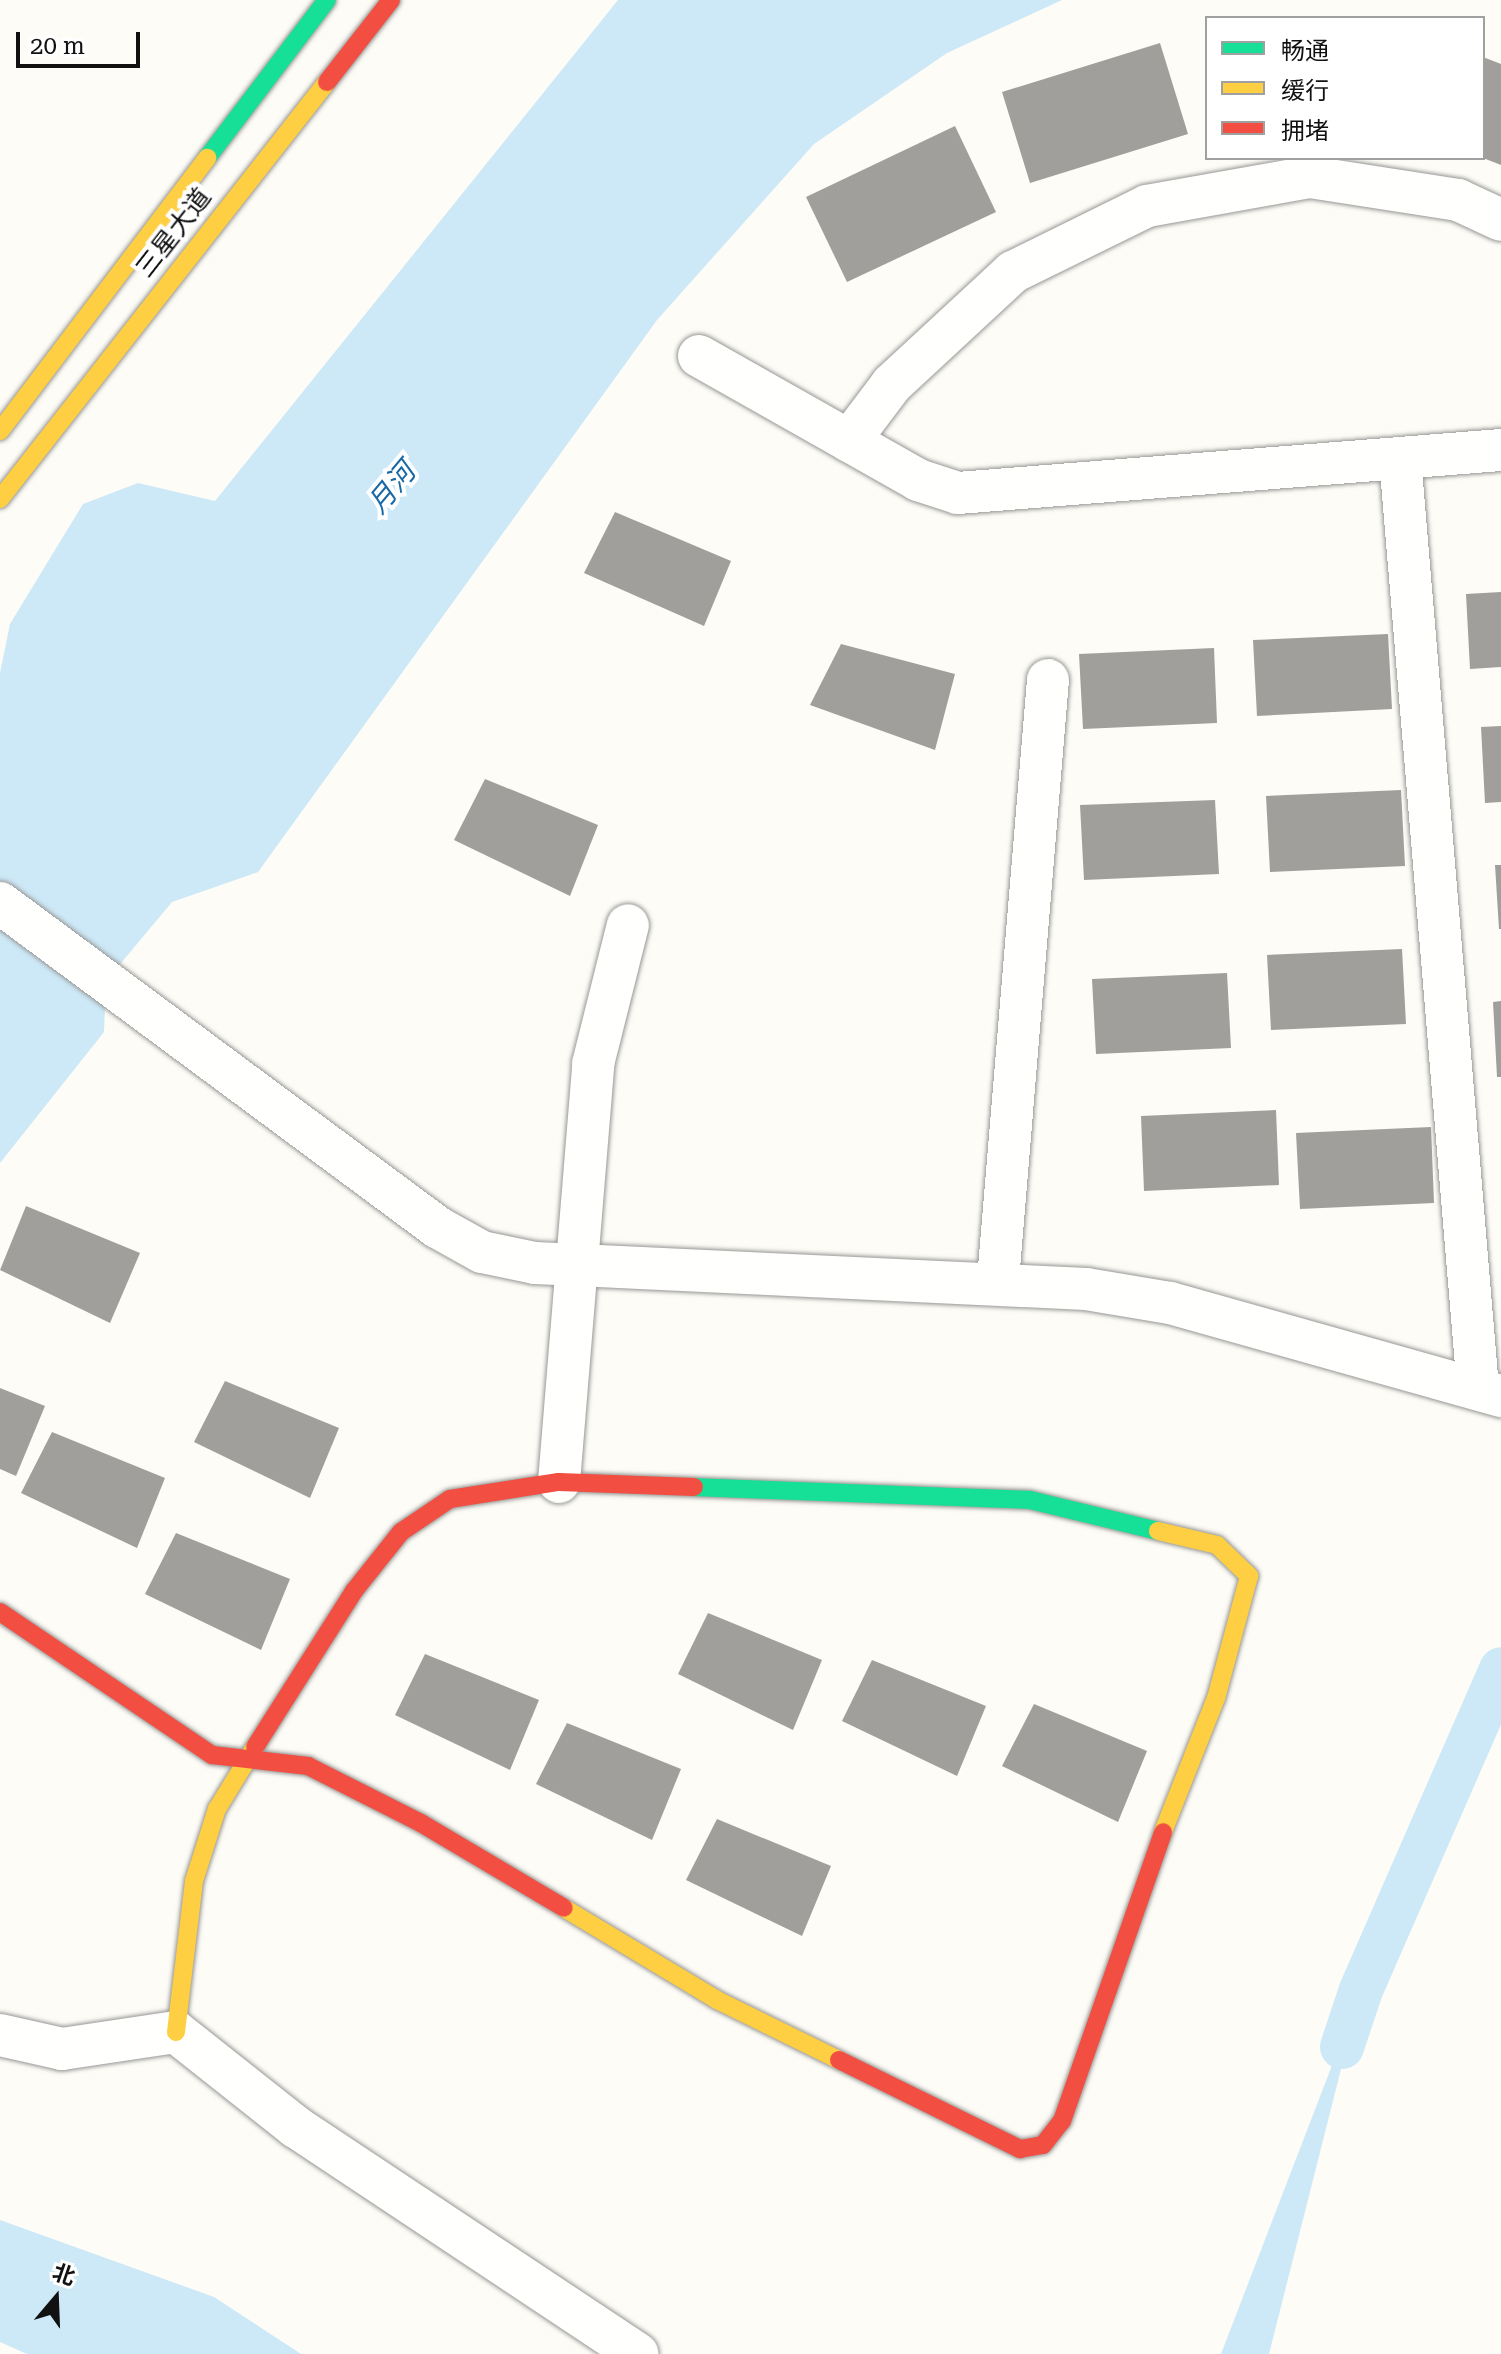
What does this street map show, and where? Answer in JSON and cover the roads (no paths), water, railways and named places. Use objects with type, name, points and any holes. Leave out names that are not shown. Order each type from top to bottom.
[{"type":"street","name":"三星大道","points":[[0,431],[327,0]]},
{"type":"street","name":"三星大道","points":[[0,499],[12,455],[391,0]]},
{"type":"street","points":[[849,441],[892,384],[1013,272],[1147,206],[1310,177],[1458,200],[1501,220]]},
{"type":"street","points":[[699,356],[918,480],[958,493],[1501,450]]},
{"type":"street","points":[[0,903],[437,1227],[482,1252],[576,1265],[998,1280],[1170,1303],[1490,1393],[1400,458]]},
{"type":"street","points":[[998,1280],[1048,680]]},
{"type":"street","points":[[559,1482],[593,1064],[628,925]]},
{"type":"street","points":[[0,1612],[212,1755],[247,1759],[308,1766],[421,1823],[717,2000],[1020,2149],[1043,2145],[1062,2121],[1168,1817],[1216,1698],[1249,1576],[1217,1545],[1030,1500],[559,1482],[498,1486],[450,1499],[401,1532],[354,1591],[247,1759],[217,1809],[194,1881],[176,2032]]},
{"type":"street","points":[[0,2035],[62,2049],[176,2032],[296,2127],[638,2354]]},
{"type":"water","name":"月河","points":[[618,0],[1062,0],[947,53],[814,144],[657,320],[258,872],[172,902],[106,981],[104,1032],[0,1163],[0,673],[10,624],[83,504],[138,483],[215,501]]},
{"type":"water","points":[[1361,1990],[1269,2354],[1221,2354]]},
{"type":"water","points":[[0,2220],[214,2297],[301,2354],[27,2354],[0,2342]]},
{"type":"waterway","points":[[1342,2047],[1361,1990],[1501,1669]]}]
